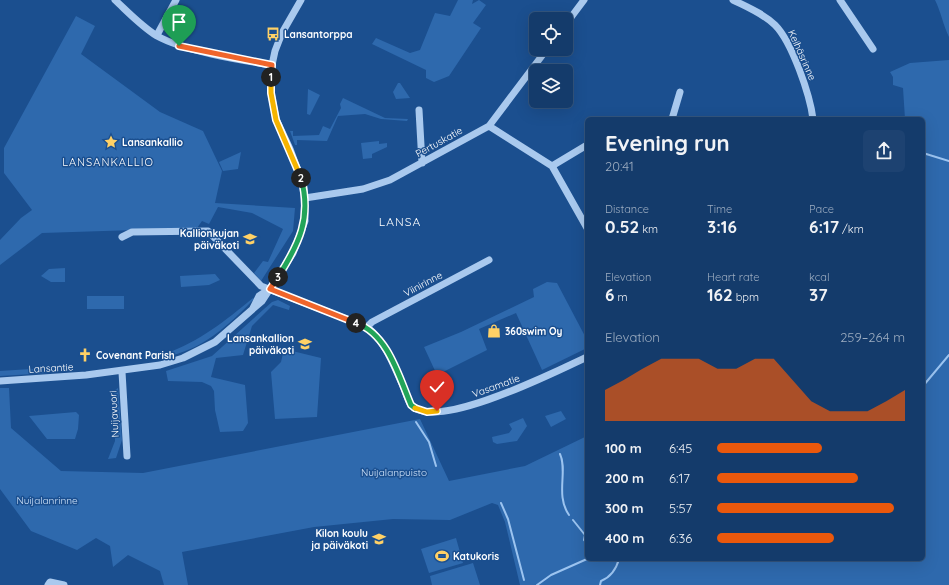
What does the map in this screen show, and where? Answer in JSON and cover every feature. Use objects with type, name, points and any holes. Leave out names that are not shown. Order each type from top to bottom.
[{"type":"street","points":[[115,0],[139,22],[157,35],[179,46],[272,65]]},
{"type":"street","points":[[157,35],[176,0]]},
{"type":"street","name":"Lansantie","points":[[0,381],[122,372],[160,365],[196,352],[215,342],[253,308],[259,305],[293,253],[305,221],[305,198],[299,170],[276,120],[271,93],[272,65],[279,40],[300,0]]},
{"type":"street","points":[[573,15],[584,0]]},
{"type":"street","name":"Keihäsrinne","points":[[733,0],[769,20],[782,32],[809,97],[813,117]]},
{"type":"street","points":[[840,0],[873,49]]},
{"type":"street","name":"Pertuskatie","points":[[305,198],[374,186],[390,180],[489,126],[542,56]]},
{"type":"street","points":[[673,117],[680,92]]},
{"type":"street","points":[[419,110],[422,163]]},
{"type":"street","points":[[489,126],[552,166],[585,224]]},
{"type":"street","points":[[552,166],[585,146]]},
{"type":"street","name":"Vasamatie","points":[[122,238],[132,232],[208,231],[261,286],[367,327],[379,338],[411,405],[419,411],[427,412],[488,401],[523,388],[585,358]]},
{"type":"street","name":"Viinirinne","points":[[367,327],[372,322],[489,260]]},
{"type":"street","name":"Nuijavuori","points":[[122,372],[127,456]]},
{"type":"street","points":[[48,585],[50,582],[57,582],[64,585]]},
{"type":"green space","points":[[458,0],[473,0],[472,4],[479,0],[486,5],[473,23],[481,28],[449,76],[434,82],[426,78],[426,70],[372,44],[376,38],[410,53],[420,50],[435,13],[450,16]]},
{"type":"green space","points":[[935,0],[949,0],[949,37],[939,9]]},
{"type":"green space","points":[[76,16],[95,26],[81,54],[160,112],[203,131],[222,171],[215,203],[295,208],[293,231],[261,281],[254,273],[263,261],[268,262],[283,229],[252,213],[218,207],[209,224],[202,221],[197,228],[42,233],[0,265],[0,240],[21,218],[32,210],[4,173],[4,148]]},
{"type":"green space","name":"Nuijalanpuisto","points":[[949,60],[949,585],[520,585],[505,522],[498,505],[492,503],[450,520],[393,519],[314,527],[182,552],[188,585],[164,585],[160,571],[128,555],[113,567],[110,546],[96,538],[77,550],[31,531],[0,489],[0,388],[9,388],[11,428],[61,471],[143,473],[420,419],[449,481],[525,466],[585,437],[585,561],[925,561],[925,117],[905,117],[903,88],[893,85],[893,77],[890,72],[910,63]]},
{"type":"green space","points":[[398,83],[400,83],[410,98],[396,99],[393,92]]},
{"type":"green space","points":[[308,89],[320,95],[310,115],[307,114]]},
{"type":"green space","points":[[343,98],[385,118],[408,119],[407,121],[381,119],[365,114],[338,116],[327,141],[297,140],[297,145],[295,145],[290,131],[293,131],[293,136],[319,135],[323,126],[330,129],[341,108],[340,104]]},
{"type":"green space","points":[[379,141],[379,144],[387,143],[387,147],[372,154],[372,158],[363,159],[361,143]]},
{"type":"green space","points":[[241,152],[238,169],[223,171],[219,162]]},
{"type":"green space","points":[[65,268],[65,282],[51,282],[41,276],[49,269]]},
{"type":"green space","points":[[215,274],[220,280],[209,285],[181,287],[180,276]]},
{"type":"green space","points":[[547,282],[557,283],[585,336],[585,349],[542,370],[516,313],[479,329],[487,350],[437,375],[424,347],[461,332],[534,297],[533,289]]},
{"type":"green space","points":[[87,296],[124,296],[124,309],[87,309]]},
{"type":"green space","points":[[253,298],[254,299],[214,336],[191,349],[165,357],[165,354],[190,343],[212,330]]},
{"type":"green space","points":[[278,300],[290,306],[289,310],[273,305],[252,326],[243,355],[216,358],[211,377],[245,385],[248,423],[243,431],[220,432],[215,410],[214,391],[211,386],[202,382],[168,381],[166,371],[212,356],[272,302]]},
{"type":"green space","points":[[284,349],[321,358],[317,417],[275,419],[271,372],[281,362]]},
{"type":"green space","points":[[62,368],[48,373],[0,376],[0,371]]},
{"type":"green space","points":[[118,388],[122,440],[116,458],[108,459],[115,441],[114,391]]},
{"type":"green space","points":[[561,411],[566,419],[551,427],[545,416]]},
{"type":"green space","points":[[76,412],[79,415],[78,429],[75,439],[47,439],[29,416]]},
{"type":"green space","points":[[523,418],[527,426],[517,441],[497,444],[493,442],[492,437],[509,433],[512,429],[509,424]]},
{"type":"green space","name":"Katukoris","points":[[456,538],[463,563],[429,573],[421,549]]},
{"type":"green space","points":[[473,563],[480,585],[432,585],[430,576]]},
{"type":"waterway","points":[[925,154],[949,161]]},
{"type":"waterway","points":[[925,384],[949,355]]},
{"type":"waterway","points":[[416,422],[429,442],[436,466]]},
{"type":"waterway","points":[[560,454],[563,468],[563,499],[569,515]]},
{"type":"waterway","points":[[501,503],[508,519],[524,580]]},
{"type":"waterway","points":[[573,520],[585,535]]},
{"type":"waterway","points":[[585,535],[585,541]]},
{"type":"waterway","points":[[537,585],[551,575],[585,560]]},
{"type":"waterway","points":[[600,585],[601,581],[613,573],[618,561]]},
{"type":"place","name":"Lansantorppa","points":[[273,34]]},
{"type":"place","name":"Lansankallio","points":[[111,142]]},
{"type":"place","name":"Kallionkujan päiväkoti","points":[[250,239]]},
{"type":"place","name":"360swim Oy","points":[[494,331]]},
{"type":"place","name":"Lansankallion päiväkoti","points":[[305,344]]},
{"type":"place","name":"Covenant Parish","points":[[85,355]]},
{"type":"place","name":"Kilon koulu ja päiväkoti","points":[[379,539]]},
{"type":"place","name":"Katukoris","points":[[442,556]]},
{"type":"district","name":"LANSANKALLIO","points":[[108,162]]},
{"type":"district","name":"LANSA","points":[[400,221]]},
{"type":"route","points":[[179,46],[272,65],[271,93],[276,120],[301,176],[304,187],[306,209],[305,221],[293,253],[270,289],[295,298],[342,319],[367,327],[379,338],[411,405],[419,411],[437,411]]},
{"type":"park label","name":"Nuijalanrinne","points":[[47,500]]}]
